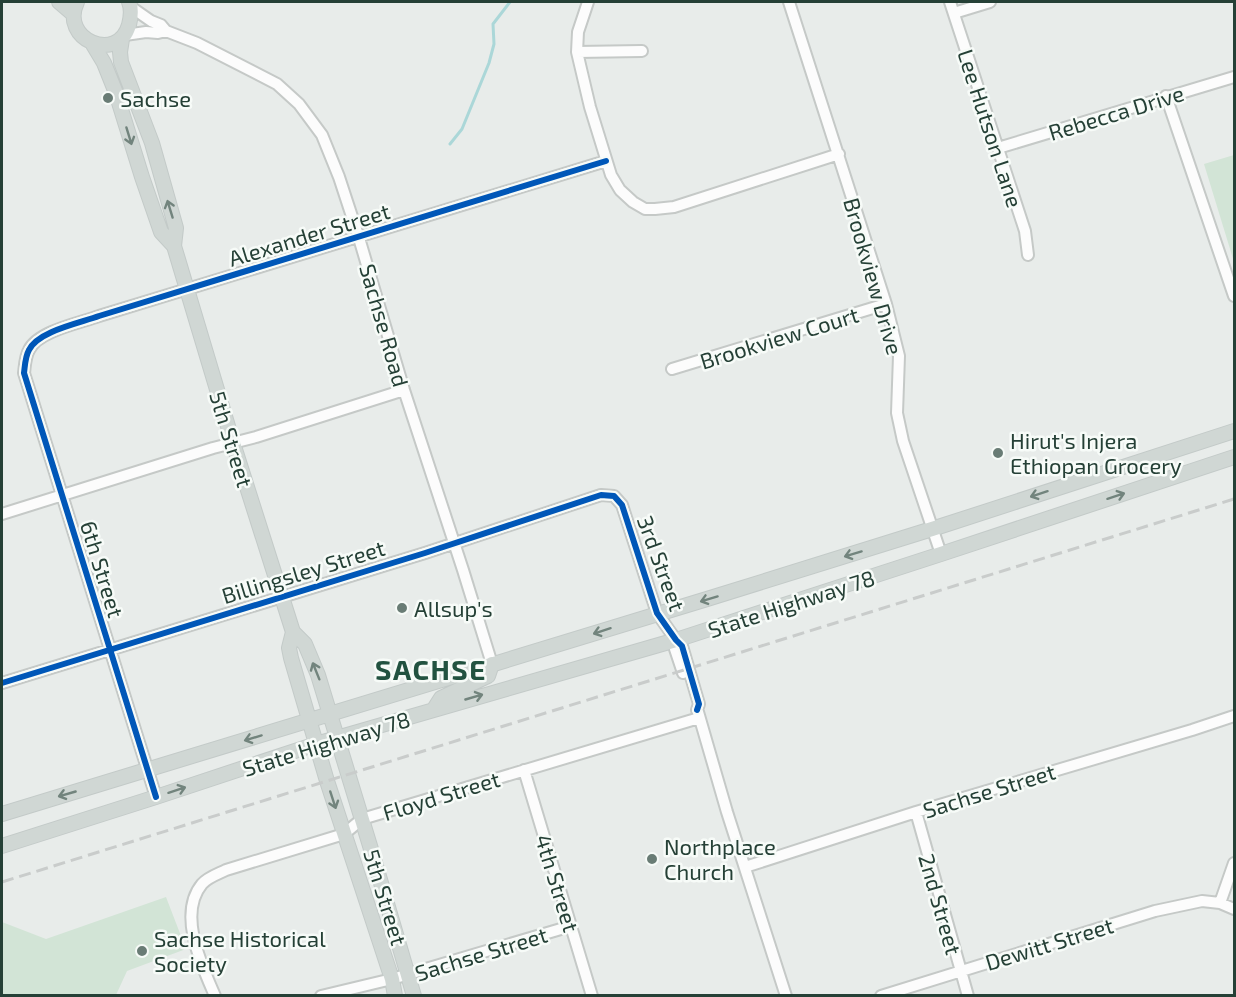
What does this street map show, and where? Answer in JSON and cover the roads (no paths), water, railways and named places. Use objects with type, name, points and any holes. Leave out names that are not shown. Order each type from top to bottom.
[{"type":"main road","points":[[59,2],[75,8]]},
{"type":"main road","name":"5th Street","points":[[130,4],[130,20],[120,52],[121,62],[152,143],[176,228],[174,246],[186,290],[293,632],[305,644],[331,714],[414,996]]},
{"type":"main road","name":"5th Street","points":[[75,8],[75,24],[79,33],[92,44],[104,63],[116,93],[161,232],[174,246]]},
{"type":"main road","points":[[92,44],[113,43],[123,37]]},
{"type":"main road","name":"State Highway 78","points":[[2,814],[707,599],[1234,431]]},
{"type":"main road","name":"State Highway 78","points":[[2,846],[156,798],[316,744],[676,640],[1234,457]]},
{"type":"main road","name":"5th Street","points":[[293,632],[289,648],[291,658],[344,834],[392,979],[395,996]]},
{"type":"main road","points":[[434,709],[441,698],[488,676],[492,664]]},
{"type":"main road","points":[[354,864],[374,858]]},
{"type":"street","points":[[588,2],[578,32],[577,52],[606,161],[620,190],[633,202],[645,208],[674,207],[839,154]]},
{"type":"street","name":"Brookview Drive","points":[[789,2],[886,304],[899,356],[897,413],[903,441],[941,554]]},
{"type":"street","points":[[952,7],[990,2]]},
{"type":"street","name":"Sachse Road","points":[[130,4],[151,21],[161,25],[166,31],[197,43],[277,84],[299,104],[322,135],[359,237],[404,390],[492,664]]},
{"type":"street","name":"Lee Hutson Lane","points":[[952,7],[1025,231],[1028,255]]},
{"type":"street","name":"Sachse Road","points":[[123,37],[166,31]]},
{"type":"street","points":[[577,52],[642,51]]},
{"type":"street","name":"Rebecca Drive","points":[[998,148],[1234,77]]},
{"type":"street","points":[[1166,96],[1234,296]]},
{"type":"street","name":"Alexander Street","points":[[28,350],[48,333],[606,161]]},
{"type":"street","name":"Brookview Court","points":[[672,369],[886,304]]},
{"type":"street","name":"6th Street","points":[[28,350],[24,373],[156,798]]},
{"type":"street","points":[[2,514],[404,390]]},
{"type":"street","name":"Billingsley Street","points":[[2,683],[601,495],[614,496]]},
{"type":"street","name":"3rd Street","points":[[614,496],[622,505],[657,613],[682,646],[699,704],[698,714],[786,996]]},
{"type":"street","name":"Floyd Street","points":[[215,996],[194,942],[192,925],[196,894],[209,878],[226,870],[344,834],[362,819],[698,714]]},
{"type":"street","name":"Sachse Street","points":[[745,867],[916,812],[1234,716]]},
{"type":"street","name":"4th Street","points":[[524,770],[592,996]]},
{"type":"street","name":"2nd Street","points":[[916,812],[968,996]]},
{"type":"street","points":[[1234,863],[1220,903],[1234,909]]},
{"type":"street","name":"Dewitt Street","points":[[881,996],[1155,910],[1202,901],[1220,903]]},
{"type":"street","name":"Sachse Street","points":[[321,996],[392,979],[571,926]]},
{"type":"waterway","points":[[450,144],[462,129],[489,63],[494,44],[493,24],[510,2]]},
{"type":"railway","points":[[2,882],[1234,499]]},
{"type":"place","name":"Sachse","points":[[108,98]]},
{"type":"place","name":"Hirut's Injera Ethiopan Grocery","points":[[998,453]]},
{"type":"place","name":"Allsup's","points":[[402,608]]},
{"type":"place","name":"Northplace Church","points":[[652,859]]},
{"type":"place","name":"Sachse Historical Society","points":[[142,951]]},
{"type":"district","name":"SACHSE","points":[[431,669]]}]
